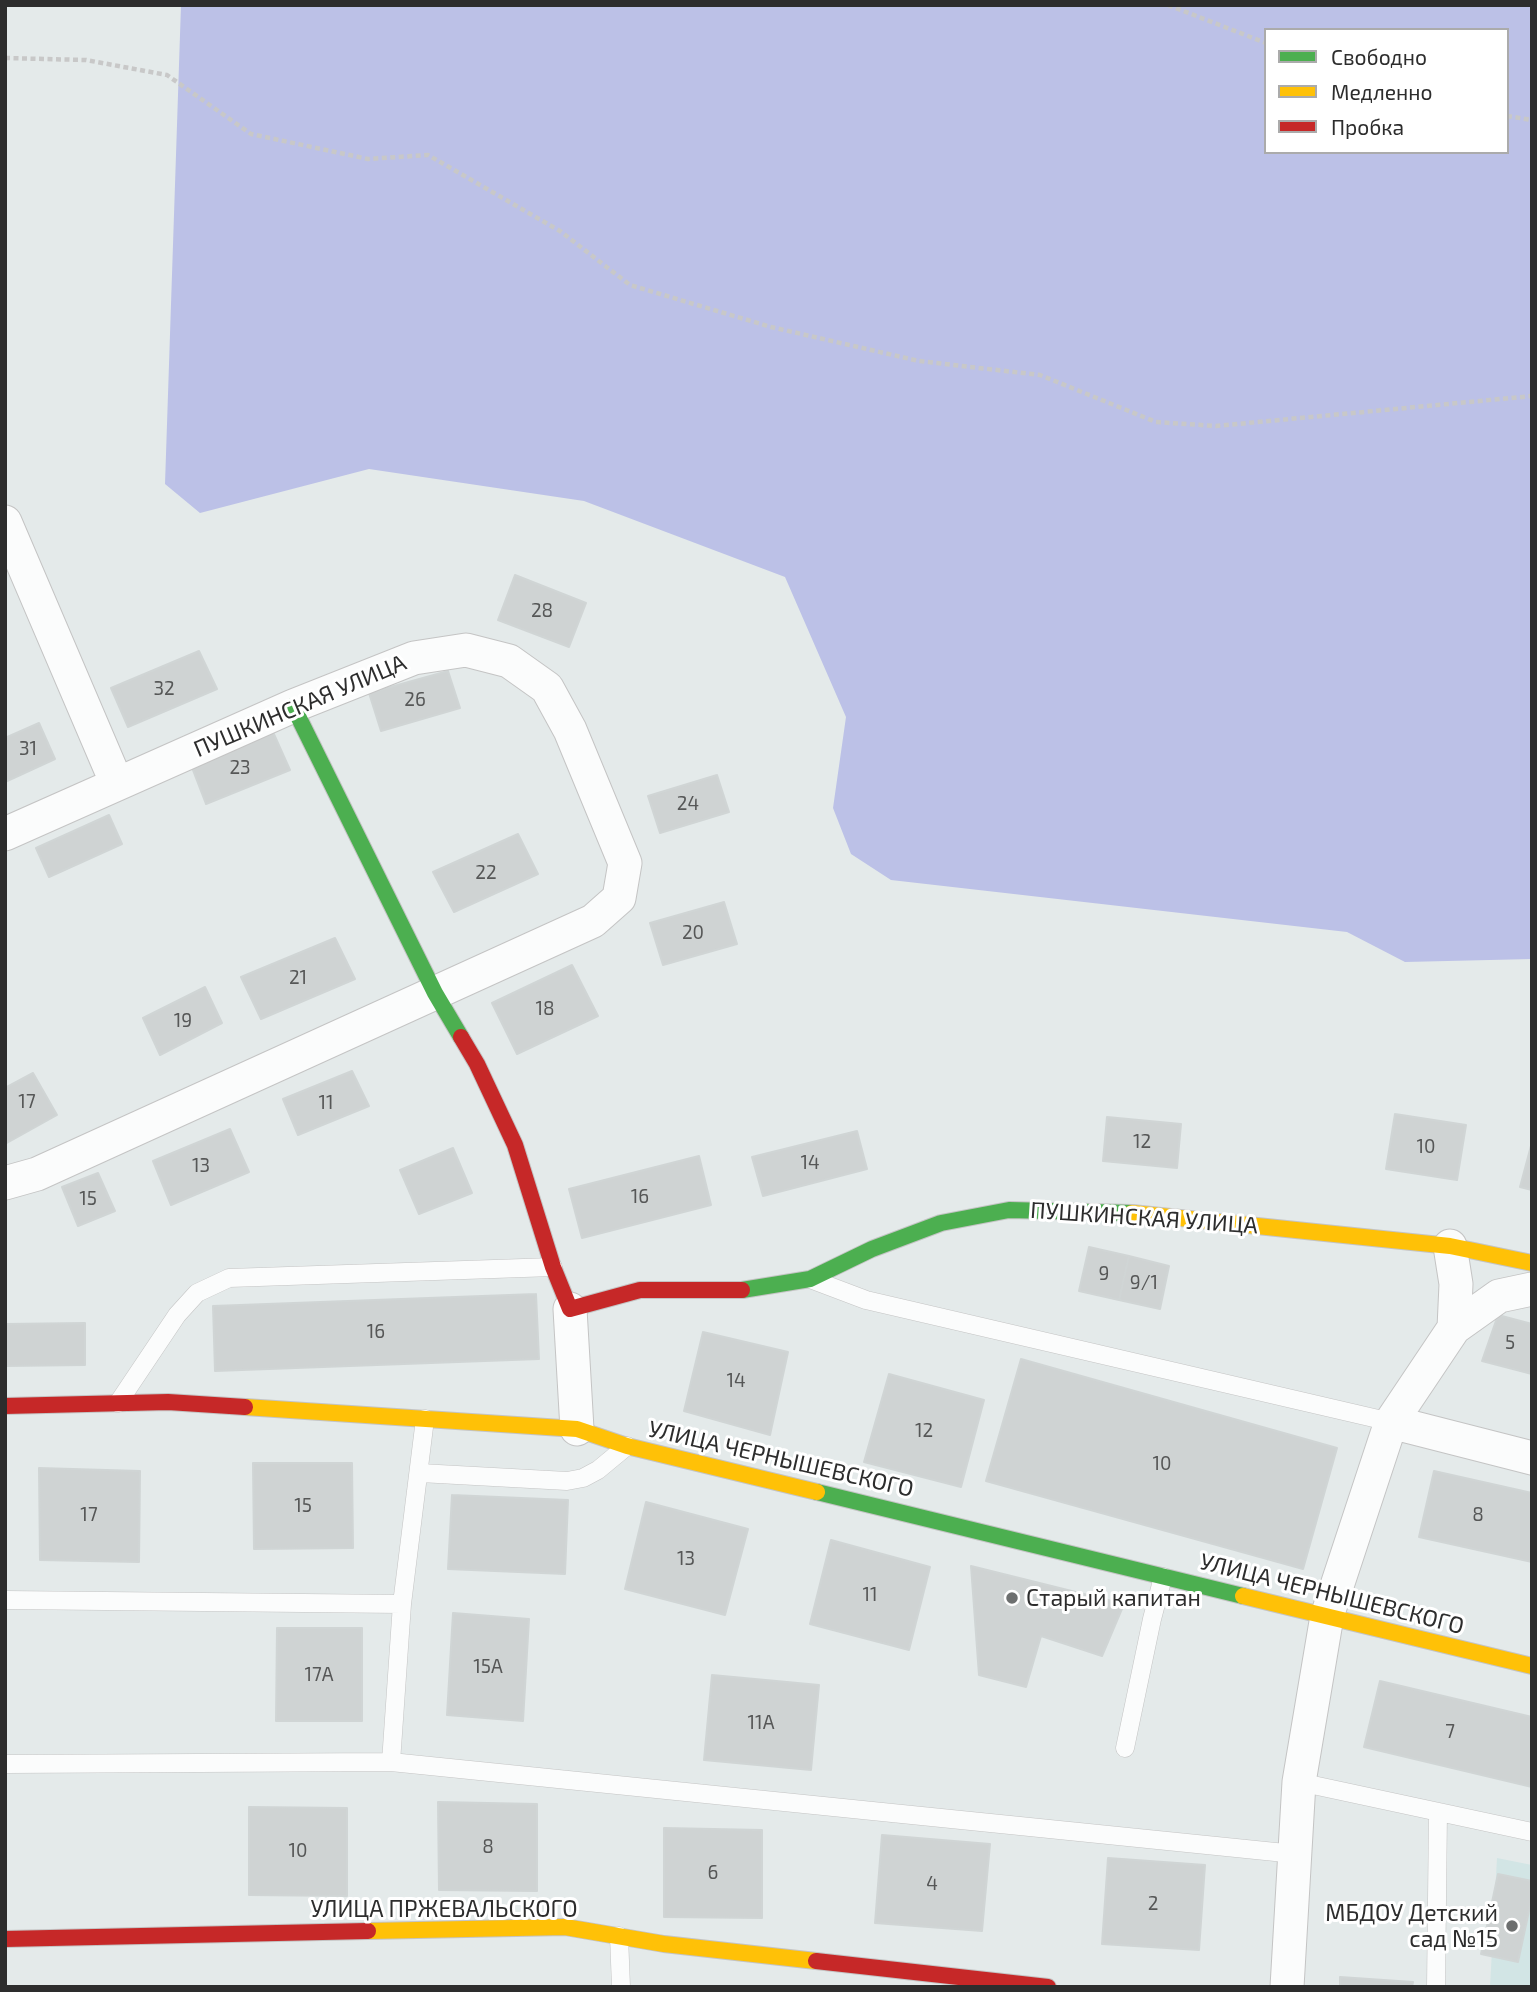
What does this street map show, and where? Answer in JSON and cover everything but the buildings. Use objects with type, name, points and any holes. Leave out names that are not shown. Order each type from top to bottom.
[{"type":"street","points":[[5,522],[117,784]]},
{"type":"street","name":"ПУШКИНСКАЯ УЛИЦА","points":[[5,834],[293,706],[414,658],[466,650],[509,661],[547,688],[570,730],[625,863],[620,898],[593,921],[37,1174],[5,1183]]},
{"type":"street","points":[[293,706],[435,993],[477,1064],[515,1145],[553,1267],[570,1309],[577,1429]]},
{"type":"street","name":"ПУШКИНСКАЯ УЛИЦА","points":[[570,1309],[640,1290],[753,1290],[810,1279],[872,1249],[941,1223],[1009,1210],[1113,1211],[1450,1246],[1532,1263]]},
{"type":"street","points":[[1450,1246],[1456,1284],[1454,1328]]},
{"type":"street","points":[[1287,1987],[1299,1782],[1327,1616],[1391,1422],[1454,1328],[1499,1296],[1532,1289]]},
{"type":"street","name":"УЛИЦА ЧЕРНЫШЕВСКОГО","points":[[5,1406],[169,1402],[577,1429],[627,1446],[1532,1666]]},
{"type":"street","points":[[1391,1422],[1532,1458]]},
{"type":"street","name":"УЛИЦА ПРЖЕВАЛЬСКОГО","points":[[5,1939],[565,1927],[664,1944],[1048,1987]]},
{"type":"lane","points":[[118,1403],[177,1314],[197,1293],[229,1278],[553,1267]]},
{"type":"lane","points":[[810,1279],[866,1300],[1391,1422]]},
{"type":"lane","points":[[391,1762],[402,1604],[425,1419]]},
{"type":"lane","points":[[420,1473],[567,1481],[583,1478],[598,1470],[627,1446]]},
{"type":"lane","points":[[1125,1748],[1163,1577]]},
{"type":"lane","points":[[5,1600],[402,1604]]},
{"type":"lane","points":[[5,1764],[391,1762],[1295,1854]]},
{"type":"lane","points":[[1299,1782],[1532,1832]]},
{"type":"lane","points":[[1436,1987],[1438,1812]]},
{"type":"lane","points":[[619,1936],[621,1987]]},
{"type":"path","points":[[1168,5],[1264,42]]},
{"type":"path","points":[[5,58],[86,60],[167,75],[251,134],[368,159],[428,155],[561,232],[630,285],[771,327],[919,361],[1040,375],[1156,422],[1216,426],[1532,396]]},
{"type":"path","points":[[1509,116],[1532,120]]},
{"type":"shaded area","points":[[181,5],[1532,5],[1532,959],[1405,962],[1347,932],[891,880],[851,854],[833,808],[846,717],[785,577],[584,501],[369,469],[200,513],[165,484]]},
{"type":"shaded area","name":"МБДОУ Детский сад №15","points":[[1497,1858],[1532,1865],[1532,1987],[1490,1987]]},
{"type":"traffic: fast","points":[[293,706],[435,993],[461,1037]]},
{"type":"traffic: fast","points":[[742,1290],[810,1279],[872,1249],[941,1223],[1009,1210],[1132,1213]]},
{"type":"traffic: fast","points":[[817,1492],[1243,1596]]},
{"type":"traffic: slow","points":[[1132,1213],[1450,1246],[1532,1263]]},
{"type":"traffic: slow","points":[[245,1407],[577,1429],[627,1446],[817,1492]]},
{"type":"traffic: slow","points":[[1243,1596],[1532,1666]]},
{"type":"traffic: slow","points":[[368,1931],[565,1927],[664,1944],[816,1961]]},
{"type":"traffic: jam","points":[[461,1037],[477,1064],[515,1145],[553,1267],[570,1309],[640,1290],[742,1290]]},
{"type":"traffic: jam","points":[[5,1406],[168,1402],[245,1407]]},
{"type":"traffic: jam","points":[[5,1939],[368,1931]]},
{"type":"traffic: jam","points":[[816,1961],[1048,1987]]},
{"type":"place","name":"Старый капитан","points":[[1012,1598]]},
{"type":"place","name":"МБДОУ Детский сад №15","points":[[1512,1926]]}]
